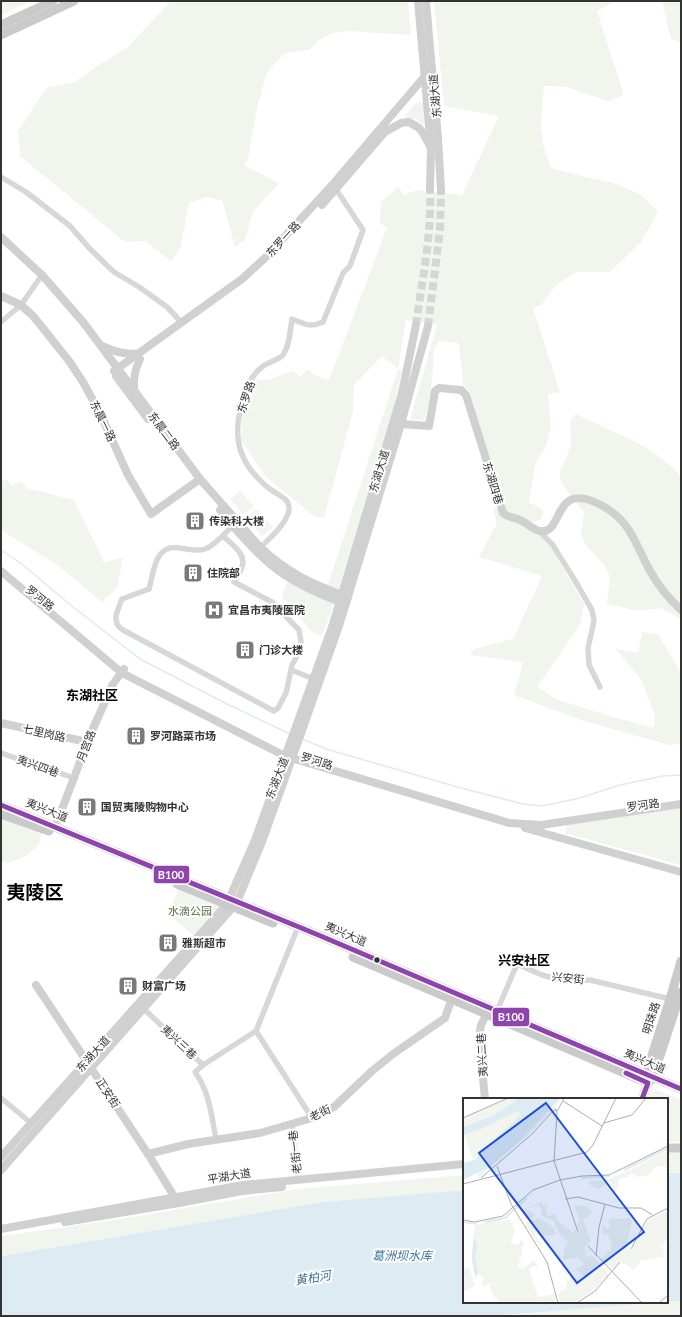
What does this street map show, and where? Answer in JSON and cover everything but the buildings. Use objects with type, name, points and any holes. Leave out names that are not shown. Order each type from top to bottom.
[{"type":"main road","points":[[1,25],[53,1]]},
{"type":"main road","points":[[1,34],[74,1]]},
{"type":"main road","name":"东湖大道","points":[[418,1],[431,148],[430,189]]},
{"type":"main road","name":"东湖大道","points":[[426,1],[441,191]]},
{"type":"main road","name":"东罗一路","points":[[139,356],[245,283],[291,238],[425,76]]},
{"type":"main road","name":"东罗一路","points":[[117,372],[242,279],[288,235],[385,132],[401,123],[409,122],[419,128],[431,148]]},
{"type":"main road","name":"东晨二路","points":[[1,237],[83,322],[101,346],[117,372],[134,391],[198,480]]},
{"type":"main road","name":"东晨二路","points":[[1,242],[41,277],[117,372],[198,480],[258,550],[300,577],[344,599]]},
{"type":"main road","name":"东晨一路","points":[[1,296],[21,305],[34,317],[69,361],[83,382],[100,413],[128,475],[151,514],[198,480]]},
{"type":"main road","name":"东湖大道","points":[[1,1157],[31,1123],[144,1009],[231,903],[262,842],[290,755],[334,641],[344,599],[402,393],[416,325]]},
{"type":"main road","name":"东湖大道","points":[[302,724],[314,679],[344,599],[401,424],[428,326]]},
{"type":"main road","points":[[101,346],[115,352],[139,356],[133,379],[134,391]]},
{"type":"main road","name":"东湖四巷","points":[[401,424],[429,426],[436,391],[439,388],[461,390],[466,395],[503,513],[510,518],[520,520],[539,531]]},
{"type":"main road","points":[[539,531],[550,529],[565,504],[572,499],[586,499],[601,505],[617,515],[626,524],[655,579],[670,599],[681,610]]},
{"type":"main road","name":"罗河路","points":[[1,566],[123,671]]},
{"type":"main road","name":"罗河路","points":[[1,571],[123,671],[290,755],[509,823],[681,872]]},
{"type":"main road","name":"月宫路","points":[[55,827],[87,742],[113,684],[123,671]]},
{"type":"main road","name":"七里岗路","points":[[1,723],[87,742]]},
{"type":"main road","name":"罗河路","points":[[290,755],[508,817],[524,820],[541,820],[681,799]]},
{"type":"main road","name":"罗河路","points":[[509,823],[542,825],[681,804]]},
{"type":"main road","name":"夷兴大道","points":[[1,805],[487,1013],[649,1078],[681,1089]]},
{"type":"main road","name":"夷兴大道","points":[[1,814],[47,830],[231,903],[497,1011],[649,1078]]},
{"type":"main road","points":[[566,839],[562,836],[560,829],[567,821]]},
{"type":"main road","name":"东湖大道","points":[[1,1170],[89,1065],[231,903]]},
{"type":"main road","name":"明珠路","points":[[642,1098],[678,999],[681,961]]},
{"type":"main road","name":"正安街","points":[[36,985],[177,1200]]},
{"type":"main road","name":"老街","points":[[148,1154],[216,1139],[260,1134],[312,1118],[334,1107],[393,1054],[445,1018],[452,998]]},
{"type":"main road","name":"夷兴二巷","points":[[485,1098],[478,1036],[481,1025],[487,1013]]},
{"type":"main road","points":[[668,1148],[681,1148]]},
{"type":"main road","name":"平湖大道","points":[[1,1233],[177,1200],[242,1185],[463,1164]]},
{"type":"main road","name":"平湖大道","points":[[1,1229],[177,1200],[242,1191],[463,1169]]},
{"type":"street","points":[[1,177],[26,192],[70,226],[90,249],[114,272],[139,287],[167,307],[182,324]]},
{"type":"street","name":"东罗路","points":[[258,550],[278,531],[288,514],[289,507],[286,500],[266,486],[252,472],[243,458],[238,441],[239,416],[249,384],[256,372],[284,354],[292,320],[307,325],[316,325],[323,322],[343,273],[350,266],[363,230],[334,187]]},
{"type":"street","points":[[1,322],[21,305],[41,277]]},
{"type":"street","points":[[223,536],[241,555],[243,561],[242,567],[234,582],[272,602],[299,630],[301,642],[298,654],[292,665],[286,693],[278,708],[274,711],[123,630],[116,624],[116,616],[122,599],[149,589],[160,553],[172,547],[202,550],[210,547],[235,524]]},
{"type":"street","points":[[539,531],[552,544],[592,610],[594,621],[588,648],[590,665],[600,687]]},
{"type":"street","points":[[291,670],[314,679]]},
{"type":"street","name":"夷兴四巷","points":[[1,753],[74,778]]},
{"type":"street","points":[[296,932],[256,1030],[312,1118]]},
{"type":"street","name":"兴安街","points":[[497,1011],[517,964],[561,980],[590,980],[678,999]]},
{"type":"street","name":"夷兴三巷","points":[[144,1009],[203,1065],[256,1030]]},
{"type":"street","points":[[203,1065],[195,1072],[203,1084],[207,1094],[216,1139]]},
{"type":"street","points":[[1,1098],[31,1123]]},
{"type":"street","name":"老街一巷","points":[[292,1124],[298,1180]]},
{"type":"green space","points":[[1,1],[31,1],[1,15]]},
{"type":"green space","points":[[171,1],[408,1],[411,35],[349,31],[332,33],[318,41],[310,50],[289,52],[282,56],[269,70],[265,78],[256,113],[248,159],[244,165],[279,183],[253,212],[245,240],[235,247],[222,200],[207,197],[189,203],[181,246],[171,261],[145,241],[125,242],[20,156],[18,131],[46,88],[75,82],[128,47]]},
{"type":"green space","points":[[434,1],[615,1],[597,11],[624,95],[608,101],[567,87],[544,86],[541,125],[543,145],[551,168],[617,184],[641,195],[658,212],[641,242],[610,272],[576,272],[556,285],[541,305],[533,308],[560,392],[548,394],[551,428],[546,447],[535,466],[529,502],[543,510],[543,515],[541,519],[531,523],[537,533],[550,546],[584,604],[580,625],[537,687],[558,700],[654,728],[655,716],[642,681],[616,649],[638,653],[642,632],[658,634],[681,673],[681,744],[669,745],[581,720],[514,695],[523,662],[470,655],[474,649],[513,639],[542,576],[479,557],[497,523],[493,509],[505,505],[469,391],[463,386],[459,343],[440,341],[434,349],[432,383],[425,420],[410,420],[437,325],[406,320],[398,369],[382,356],[354,385],[353,412],[324,517],[315,517],[266,477],[241,440],[244,382],[271,379],[292,371],[301,377],[307,369],[316,376],[329,380],[387,228],[380,223],[381,202],[398,187],[404,195],[417,190],[462,195],[499,116],[444,106]]},
{"type":"green space","points":[[662,1],[681,1],[681,42],[671,39]]},
{"type":"green space","points":[[419,102],[424,104],[426,125],[423,125],[415,119],[405,119],[406,114],[415,104]]},
{"type":"green space","points":[[398,369],[402,370],[394,406],[339,589],[328,585]]},
{"type":"green space","points":[[576,414],[632,440],[658,456],[681,477],[681,619],[660,608],[639,611],[607,604],[610,576],[604,565],[585,544],[581,534],[584,512],[566,490],[560,476],[560,470],[568,455],[571,443],[571,420]]},
{"type":"green space","points":[[7,479],[11,486],[22,481],[26,488],[74,500],[104,562],[122,558],[118,587],[102,602],[56,564],[1,530],[1,481]]},
{"type":"green space","points":[[240,491],[254,506],[244,515],[230,499]]},
{"type":"green space","points":[[257,509],[273,527],[262,536],[246,518]]},
{"type":"green space","points":[[287,582],[334,603],[322,636],[312,632],[282,597]]},
{"type":"green space","points":[[681,807],[681,865],[565,833],[567,825]]},
{"type":"green space","points":[[1,817],[42,830],[39,844],[26,856],[9,863],[1,861]]},
{"type":"green space","name":"水滴公园","points":[[179,889],[221,907],[194,936],[168,914]]},
{"type":"green space","points":[[652,1088],[681,1100],[681,1142],[668,1142],[668,1098],[648,1098]]},
{"type":"green space","points":[[681,1152],[681,1173],[668,1173],[668,1153]]},
{"type":"green space","points":[[463,1175],[463,1190],[323,1202],[1,1256],[1,1236],[109,1221],[298,1189]]},
{"type":"green space","points":[[681,1301],[681,1316],[492,1316],[668,1303]]},
{"type":"water","points":[[668,1173],[681,1173],[681,1301],[668,1302]]},
{"type":"water","name":"葛洲坝水库","points":[[463,1190],[463,1303],[652,1303],[492,1316],[1,1316],[1,1256],[323,1202]]},
{"type":"waterway","points":[[1,550],[22,564],[68,603],[140,659],[225,703],[290,734]]},
{"type":"waterway","points":[[302,739],[326,749],[461,788],[523,804],[542,806],[580,798],[620,785],[663,776],[681,775]]},
{"type":"tunnel","points":[[416,325],[430,223],[430,189]]},
{"type":"tunnel","points":[[428,326],[440,230],[441,191]]},
{"type":"transit line","name":"B100","points":[[1,805],[316,934],[681,1089]]},
{"type":"transit line","name":"B100","points":[[626,1073],[648,1083],[642,1098]]},
{"type":"place","name":"传染科大楼","points":[[195,521]]},
{"type":"place","name":"住院部","points":[[193,573]]},
{"type":"place","name":"宜昌市夷陵医院","points":[[214,610]]},
{"type":"place","name":"门诊大楼","points":[[245,650]]},
{"type":"place","name":"罗河路菜市场","points":[[136,736]]},
{"type":"place","name":"国贸夷陵购物中心","points":[[87,807]]},
{"type":"place","name":"雅斯超市","points":[[168,943]]},
{"type":"place","name":"财富广场","points":[[128,986]]},
{"type":"district","name":"东湖社区","points":[[92,695]]},
{"type":"district","name":"夷陵区","points":[[35,892]]},
{"type":"district","name":"兴安社区","points":[[524,960]]},
{"type":"water label","name":"黄柏河","points":[[313,1278]]}]
